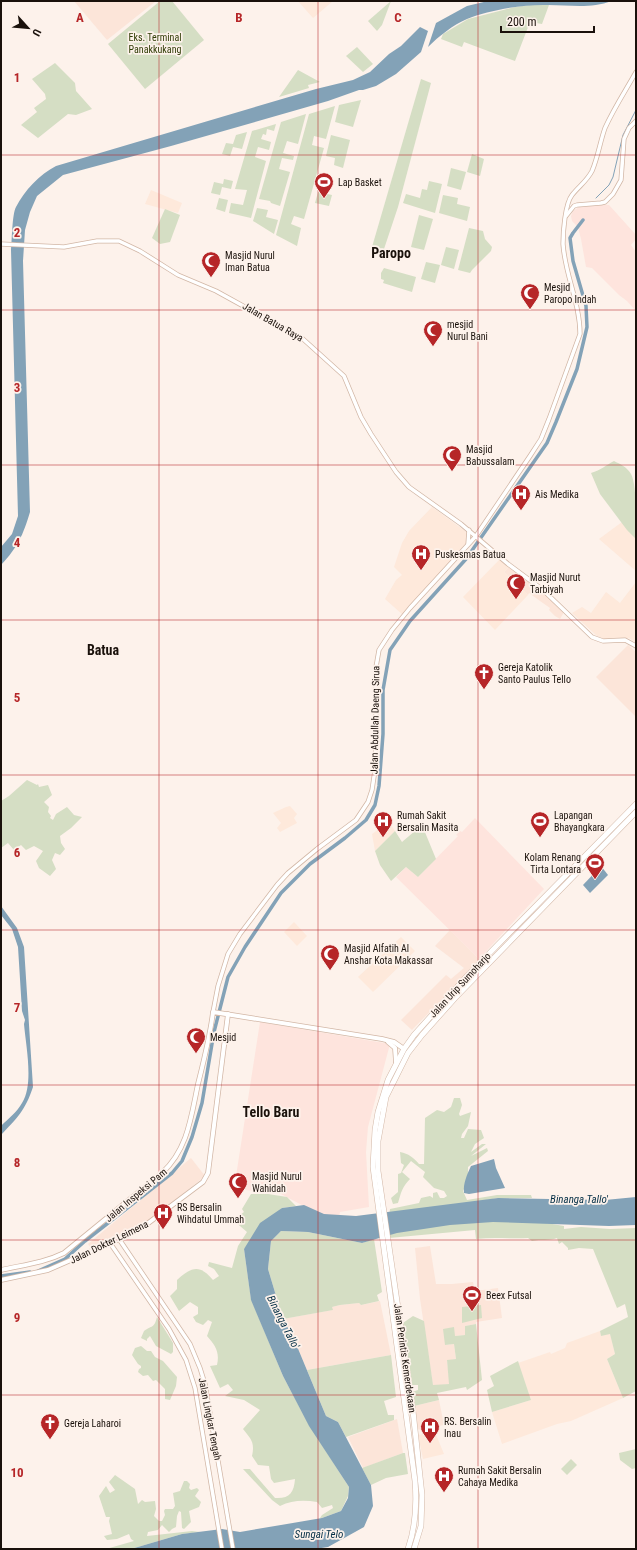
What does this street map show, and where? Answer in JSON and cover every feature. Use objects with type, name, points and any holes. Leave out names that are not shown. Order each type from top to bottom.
[{"type":"highway","name":"Jalan Urip Sumoharjo","points":[[378,1211],[373,1167],[375,1130],[384,1092],[397,1064],[416,1037],[636,804]]},
{"type":"highway","name":"Jalan Urip Sumoharjo","points":[[508,938],[636,812]]},
{"type":"highway","name":"Jalan Urip Sumoharjo","points":[[384,1208],[378,1171],[378,1141],[386,1097],[397,1064]]},
{"type":"highway","name":"Jalan Perintis Kemerdekaan","points":[[384,1208],[419,1464],[423,1510],[421,1526],[414,1549]]},
{"type":"highway","name":"Jalan Perintis Kemerdekaan","points":[[378,1211],[412,1465],[416,1510],[413,1535],[408,1549]]},
{"type":"highway","points":[[412,1465],[419,1464]]},
{"type":"main road","name":"Jalan Abdullah Daeng Sirua","points":[[215,1013],[218,986],[228,954],[240,934],[277,885],[316,849],[356,820],[368,802],[372,790],[374,770],[376,730],[376,667],[379,650],[392,630],[410,608],[477,536],[541,439],[580,335],[579,316],[567,269],[563,245],[566,208],[569,200],[591,173],[597,158],[605,128],[636,72]]},
{"type":"main road","points":[[566,216],[574,206],[601,203],[609,199],[620,184],[622,176],[624,139],[629,128],[636,121]]},
{"type":"main road","name":"Jalan Batua Raya","points":[[1,245],[64,247],[97,241],[120,241],[140,251],[178,275],[216,291],[303,339],[344,376],[371,434],[392,467],[405,483],[477,536],[508,564],[546,593],[592,637],[603,641],[626,640],[636,646]]},
{"type":"main road","points":[[468,545],[469,530]]},
{"type":"main road","points":[[215,1013],[382,1039],[394,1042],[406,1051]]},
{"type":"main road","name":"Jalan Inspeksi Pam","points":[[1,1270],[40,1263],[64,1253],[162,1173],[173,1162],[186,1138],[191,1122],[215,1013]]},
{"type":"main road","name":"Jalan Dokter Leimena","points":[[1,1280],[48,1270],[119,1239],[144,1227],[200,1185],[208,1174],[228,1014]]},
{"type":"main road","points":[[227,1020],[230,1017],[236,1016]]},
{"type":"main road","points":[[382,1039],[393,1045],[395,1048],[397,1064]]},
{"type":"main road","name":"Jalan Lingkar Tengah","points":[[119,1239],[190,1344],[200,1368],[205,1384],[233,1549]]},
{"type":"main road","name":"Jalan Lingkar Tengah","points":[[110,1243],[169,1329],[186,1360],[195,1388],[222,1549]]},
{"type":"shaded area","points":[[74,1],[156,1],[107,40]]},
{"type":"shaded area","points":[[298,1],[333,1],[313,18]]},
{"type":"shaded area","points":[[151,190],[182,203],[178,213],[145,204]]},
{"type":"shaded area","points":[[609,205],[636,235],[636,239],[631,245],[636,252],[635,310],[592,268],[586,267],[578,227],[572,221],[571,216],[573,211],[579,207]]},
{"type":"shaded area","points":[[432,507],[465,531],[467,535],[467,542],[403,615],[385,599],[396,580],[402,575],[394,567],[402,543],[409,531]]},
{"type":"shaded area","points":[[622,522],[636,539],[636,571],[599,539]]},
{"type":"shaded area","points":[[500,559],[509,567],[504,572],[528,595],[495,630],[463,597]]},
{"type":"shaded area","points":[[509,567],[550,598],[564,612],[560,619],[549,610],[550,608],[529,593],[528,595],[504,572]]},
{"type":"shaded area","points":[[636,582],[636,643],[629,638],[606,640],[597,636],[572,613],[582,607],[591,613],[606,592],[620,603]]},
{"type":"shaded area","points":[[628,645],[636,652],[636,717],[596,677]]},
{"type":"shaded area","points":[[290,806],[297,814],[294,818],[297,823],[280,832],[277,828],[281,823],[273,813]]},
{"type":"shaded area","points":[[475,818],[544,889],[479,959],[396,877],[406,867],[418,877],[458,836],[456,835],[460,831],[462,832]]},
{"type":"shaded area","name":"Rumah Sakit Bersalin Masita","points":[[389,822],[395,831],[375,851],[372,834]]},
{"type":"shaded area","points":[[294,922],[307,936],[297,946],[284,932]]},
{"type":"shaded area","points":[[450,930],[479,959],[412,1030],[401,1020],[446,975],[451,979],[464,968],[435,946]]},
{"type":"shaded area","points":[[401,937],[415,951],[373,992],[358,977]]},
{"type":"shaded area","points":[[260,1022],[390,1044],[368,1127],[366,1152],[369,1207],[340,1212],[338,1222],[279,1193],[234,1189]]},
{"type":"shaded area","points":[[191,1158],[205,1176],[153,1218],[92,1250],[88,1244]]},
{"type":"shaded area","points":[[430,1246],[436,1284],[473,1282],[475,1291],[498,1288],[502,1318],[476,1322],[476,1324],[465,1326],[465,1335],[455,1336],[445,1345],[454,1344],[456,1359],[447,1361],[450,1384],[433,1386],[420,1299],[415,1248]]},
{"type":"shaded area","points":[[380,1301],[391,1355],[307,1370],[294,1339],[283,1319],[332,1310],[332,1307],[340,1305],[359,1303],[361,1305]]},
{"type":"shaded area","points":[[600,1331],[601,1336],[610,1333],[615,1354],[607,1359],[623,1398],[571,1421],[557,1424],[502,1444],[492,1412],[531,1400],[518,1363],[550,1352],[551,1354],[565,1348],[567,1343]]},
{"type":"shaded area","points":[[439,1400],[444,1425],[417,1430],[414,1406]]},
{"type":"shaded area","points":[[397,1419],[403,1453],[363,1468],[348,1437]]},
{"type":"shaded area","name":"RS. Bersalin Inau","points":[[435,1432],[444,1454],[423,1459],[418,1435]]},
{"type":"green space","name":"Eks. Terminal Panakkukang","points":[[160,1],[172,1],[204,40],[145,89],[108,44]]},
{"type":"green space","points":[[391,1],[382,25],[377,31],[368,21]]},
{"type":"green space","points":[[537,4],[549,5],[542,24],[530,22],[515,61],[464,42],[462,47],[441,39],[443,34],[468,19],[515,7]]},
{"type":"green space","points":[[357,47],[373,64],[363,72],[346,56]]},
{"type":"green space","points":[[55,63],[75,83],[76,91],[92,109],[76,115],[68,114],[38,138],[21,125],[37,112],[34,108],[46,99],[45,94],[32,79]]},
{"type":"green space","points":[[298,70],[320,82],[308,85],[309,88],[279,97]]},
{"type":"green space","points":[[421,79],[431,83],[398,207],[384,249],[372,247]]},
{"type":"green space","points":[[361,100],[353,127],[335,122],[339,105]]},
{"type":"green space","points":[[335,106],[326,139],[314,136],[312,145],[324,148],[304,219],[294,216],[291,224],[301,228],[297,246],[276,235],[309,114]]},
{"type":"green space","points":[[306,114],[298,144],[287,141],[283,153],[294,156],[293,160],[282,158],[279,169],[290,172],[280,206],[271,203],[270,201],[259,199],[281,122]]},
{"type":"green space","points":[[276,124],[274,131],[267,129],[266,135],[263,134],[261,139],[271,142],[269,150],[258,147],[255,157],[266,161],[251,218],[229,213],[231,203],[243,205],[247,190],[235,189],[252,131]]},
{"type":"green space","points":[[247,132],[242,149],[233,147],[230,156],[222,154],[226,143],[233,144],[236,135]]},
{"type":"green space","points":[[331,135],[350,140],[343,168],[334,165],[335,158],[326,156]]},
{"type":"green space","points":[[472,154],[484,159],[480,176],[467,172]]},
{"type":"green space","points":[[451,168],[466,172],[461,190],[447,186]]},
{"type":"green space","points":[[224,179],[233,181],[231,189],[222,187],[220,195],[211,193],[214,182],[223,184]]},
{"type":"green space","points":[[429,181],[442,184],[435,213],[403,203],[406,194],[420,198],[422,189],[427,190]]},
{"type":"green space","name":"Lap Basket","points":[[318,192],[332,195],[329,206],[315,203]]},
{"type":"green space","points":[[443,195],[458,198],[457,204],[470,207],[467,221],[439,213]]},
{"type":"green space","points":[[219,198],[228,200],[225,212],[216,209]]},
{"type":"green space","points":[[257,208],[268,210],[266,217],[278,220],[274,234],[253,221]]},
{"type":"green space","points":[[165,209],[180,215],[170,242],[160,244],[152,238]]},
{"type":"green space","points":[[419,215],[433,219],[424,250],[411,247]]},
{"type":"green space","points":[[469,228],[483,231],[485,239],[492,247],[491,251],[470,273],[458,270]]},
{"type":"green space","points":[[446,247],[459,250],[454,269],[441,265]]},
{"type":"green space","points":[[426,262],[440,265],[435,283],[421,279]]},
{"type":"green space","points":[[384,268],[416,277],[412,292],[383,283],[384,280],[381,279],[381,273]]},
{"type":"green space","points":[[614,461],[628,469],[633,479],[636,505],[636,539],[627,530],[600,494],[591,473]]},
{"type":"green space","points":[[27,780],[37,785],[38,784],[39,787],[48,785],[52,795],[44,802],[49,807],[48,812],[51,816],[50,818],[53,820],[56,814],[67,807],[74,815],[82,817],[60,836],[61,843],[65,849],[60,855],[55,853],[52,860],[56,869],[50,876],[39,868],[36,861],[43,851],[34,846],[26,850],[21,845],[14,850],[8,843],[1,848],[1,801]]},
{"type":"green space","points":[[422,825],[436,859],[418,877],[406,867],[391,881],[380,865],[375,851],[395,831],[402,842]]},
{"type":"green space","points":[[454,1098],[460,1098],[462,1105],[459,1114],[460,1116],[471,1112],[468,1126],[461,1138],[464,1138],[468,1129],[481,1130],[484,1138],[475,1144],[471,1152],[482,1144],[486,1144],[471,1156],[487,1148],[488,1151],[468,1167],[468,1180],[463,1191],[467,1200],[497,1195],[531,1195],[532,1198],[498,1198],[389,1217],[390,1209],[419,1203],[421,1198],[430,1196],[433,1198],[433,1193],[437,1192],[440,1198],[447,1196],[444,1191],[434,1188],[423,1177],[425,1172],[411,1161],[402,1172],[410,1179],[403,1187],[398,1203],[393,1204],[391,1198],[398,1192],[398,1174],[401,1173],[404,1165],[401,1163],[400,1152],[411,1156],[419,1164],[424,1164],[425,1118],[437,1110],[444,1112],[451,1107]]},
{"type":"green space","points":[[251,1194],[268,1194],[287,1197],[296,1206],[282,1208],[244,1249],[251,1299],[283,1376],[309,1425],[349,1487],[348,1496],[341,1511],[322,1518],[320,1518],[322,1515],[333,1508],[332,1505],[322,1508],[317,1502],[303,1501],[280,1506],[272,1500],[243,1469],[250,1469],[275,1498],[287,1496],[292,1491],[295,1479],[274,1483],[271,1479],[269,1466],[258,1465],[252,1456],[252,1441],[243,1429],[260,1410],[244,1400],[225,1396],[233,1390],[228,1384],[220,1388],[210,1366],[217,1365],[218,1360],[216,1349],[207,1336],[212,1322],[208,1320],[203,1325],[196,1322],[193,1317],[198,1314],[198,1307],[190,1302],[179,1311],[170,1296],[177,1289],[177,1280],[191,1270],[195,1269],[204,1271],[213,1280],[219,1276],[214,1269],[208,1266],[209,1262],[232,1268],[238,1246],[247,1232],[233,1220],[244,1212],[242,1209]]},
{"type":"green space","points":[[516,1218],[564,1226],[564,1229],[581,1227],[610,1229],[636,1228],[636,1391],[623,1398],[607,1359],[615,1354],[610,1334],[601,1336],[600,1331],[628,1317],[625,1304],[617,1308],[593,1249],[579,1248],[568,1250],[562,1242],[559,1244],[557,1238],[532,1241],[528,1238],[476,1239],[475,1230],[389,1238],[390,1232],[398,1229]]},
{"type":"green space","points":[[281,1231],[308,1232],[362,1243],[374,1239],[382,1292],[377,1295],[379,1301],[361,1305],[359,1303],[340,1305],[332,1307],[333,1310],[283,1319],[268,1269],[271,1241]]},
{"type":"green space","name":"Beex Futsal","points":[[481,1305],[482,1318],[462,1323],[462,1307]]},
{"type":"green space","points":[[413,1316],[424,1321],[433,1385],[449,1384],[447,1360],[456,1359],[454,1344],[445,1345],[443,1329],[454,1327],[455,1336],[465,1335],[465,1326],[476,1324],[482,1380],[467,1390],[466,1387],[437,1393],[439,1400],[414,1406],[412,1392],[418,1390],[418,1385],[412,1385],[403,1323]]},
{"type":"green space","points":[[157,1317],[173,1343],[173,1352],[171,1354],[156,1346],[150,1336],[147,1341],[141,1338],[144,1331],[154,1325]]},
{"type":"green space","points":[[141,1346],[147,1351],[151,1351],[155,1357],[163,1361],[177,1377],[176,1386],[170,1400],[165,1399],[165,1389],[156,1380],[153,1381],[148,1375],[143,1376],[138,1372],[141,1366],[132,1355],[135,1348]]},
{"type":"green space","points":[[391,1355],[396,1397],[384,1401],[388,1415],[394,1415],[394,1420],[346,1437],[338,1422],[326,1416],[307,1370]]},
{"type":"green space","points":[[518,1361],[531,1400],[492,1412],[487,1390],[494,1386],[490,1376]]},
{"type":"green space","points":[[636,1449],[636,1468],[632,1469],[620,1460],[619,1453]]},
{"type":"green space","points":[[405,1453],[408,1474],[386,1478],[371,1485],[362,1468]]},
{"type":"green space","points":[[571,1459],[577,1465],[567,1475],[561,1469]]},
{"type":"green space","points":[[115,1475],[135,1489],[138,1504],[142,1500],[145,1502],[155,1501],[156,1509],[154,1516],[159,1521],[162,1521],[165,1515],[165,1509],[173,1509],[175,1506],[173,1493],[180,1491],[184,1481],[187,1481],[190,1484],[189,1488],[191,1490],[197,1488],[199,1490],[195,1496],[201,1502],[199,1507],[189,1511],[191,1522],[184,1529],[182,1528],[181,1512],[179,1511],[176,1527],[169,1532],[162,1525],[158,1530],[148,1532],[147,1536],[192,1531],[200,1532],[182,1534],[131,1549],[106,1549],[134,1541],[131,1539],[129,1534],[117,1539],[107,1540],[104,1536],[112,1534],[109,1521],[110,1517],[106,1517],[99,1496],[106,1486],[110,1493],[115,1490],[109,1482]]},
{"type":"water","points":[[488,1],[612,1],[588,6],[539,5],[507,8],[486,13],[457,24],[441,35],[428,47],[436,23],[467,6]]},
{"type":"water","points":[[420,27],[428,31],[421,52],[396,74],[376,86],[171,146],[63,175],[37,196],[30,212],[25,230],[23,261],[30,512],[19,540],[12,552],[1,565],[1,547],[12,534],[18,516],[11,250],[15,210],[23,195],[38,178],[56,166],[316,89],[353,80],[370,72],[389,54],[401,46]]},
{"type":"water","name":"Kolam Renang Tirta Lontara","points":[[601,866],[608,875],[590,893],[583,885]]},
{"type":"water","points":[[1,906],[17,928],[24,947],[33,1087],[20,1114],[1,1135],[1,1126],[20,1106],[26,1095],[28,1086],[28,1065],[24,1024],[25,1020],[22,1011],[18,947],[12,929],[1,915]]},
{"type":"water","points":[[494,1159],[496,1168],[505,1188],[469,1194],[464,1193],[465,1182],[471,1166]]},
{"type":"water","name":"Sungai Telo","points":[[636,1197],[636,1225],[609,1226],[493,1222],[450,1225],[397,1233],[362,1243],[308,1232],[281,1231],[271,1241],[268,1269],[283,1319],[294,1339],[326,1416],[338,1422],[371,1485],[373,1506],[364,1527],[328,1547],[315,1549],[131,1549],[182,1534],[222,1529],[240,1532],[322,1518],[341,1511],[348,1498],[349,1487],[309,1426],[283,1376],[251,1300],[244,1249],[260,1223],[282,1208],[304,1205],[324,1214],[356,1216],[498,1198],[605,1200]]},
{"type":"waterway","points":[[596,198],[609,185],[613,177],[623,135],[636,110]]},
{"type":"waterway","points":[[38,1271],[65,1259],[85,1241],[172,1173],[182,1161],[192,1137],[202,1103],[214,1032],[228,977],[245,947],[281,893],[310,864],[366,820],[375,805],[379,786],[383,734],[383,690],[390,650],[410,621],[466,559],[547,443],[577,369],[587,327],[586,306],[573,261],[570,238],[583,220]]},
{"type":"waterway","points":[[1,1276],[30,1272]]},
{"type":"place","name":"Lap Basket","points":[[324,199]]},
{"type":"place","name":"Masjid Nurul Iman Batua","points":[[211,278]]},
{"type":"place","name":"Mesjid Paropo Indah","points":[[530,310]]},
{"type":"place","name":"mesjid Nurul Bani","points":[[433,347]]},
{"type":"place","name":"Masjid Babussalam","points":[[452,472]]},
{"type":"place","name":"Ais Medika","points":[[521,511]]},
{"type":"place","name":"Puskesmas Batua","points":[[421,571]]},
{"type":"place","name":"Masjid Nurut Tarbiyah","points":[[516,600]]},
{"type":"place","name":"Gereja Katolik Santo Paulus Tello","points":[[484,690]]},
{"type":"place","name":"Rumah Sakit Bersalin Masita","points":[[383,838]]},
{"type":"place","name":"Lapangan Bhayangkara","points":[[540,838]]},
{"type":"place","name":"Kolam Renang Tirta Lontara","points":[[595,880]]},
{"type":"place","name":"Masjid Alfatih Al Anshar Kota Makassar","points":[[330,971]]},
{"type":"place","name":"Mesjid","points":[[196,1054]]},
{"type":"place","name":"Masjid Nurul Wahidah","points":[[238,1199]]},
{"type":"place","name":"RS Bersalin Wihdatul Ummah","points":[[163,1230]]},
{"type":"place","name":"Beex Futsal","points":[[472,1312]]},
{"type":"place","name":"Gereja Laharoi","points":[[50,1440]]},
{"type":"place","name":"RS. Bersalin Inau","points":[[430,1444]]},
{"type":"place","name":"Rumah Sakit Bersalin Cahaya Medika","points":[[444,1493]]},
{"type":"district","name":"Paropo","points":[[391,253]]},
{"type":"district","name":"Batua","points":[[103,650]]},
{"type":"district","name":"Tello Baru","points":[[271,1112]]},
{"type":"water label","name":"Binanga Tallo'","points":[[579,1199]]},
{"type":"water label","name":"Binanga Tallo'","points":[[283,1322]]}]
